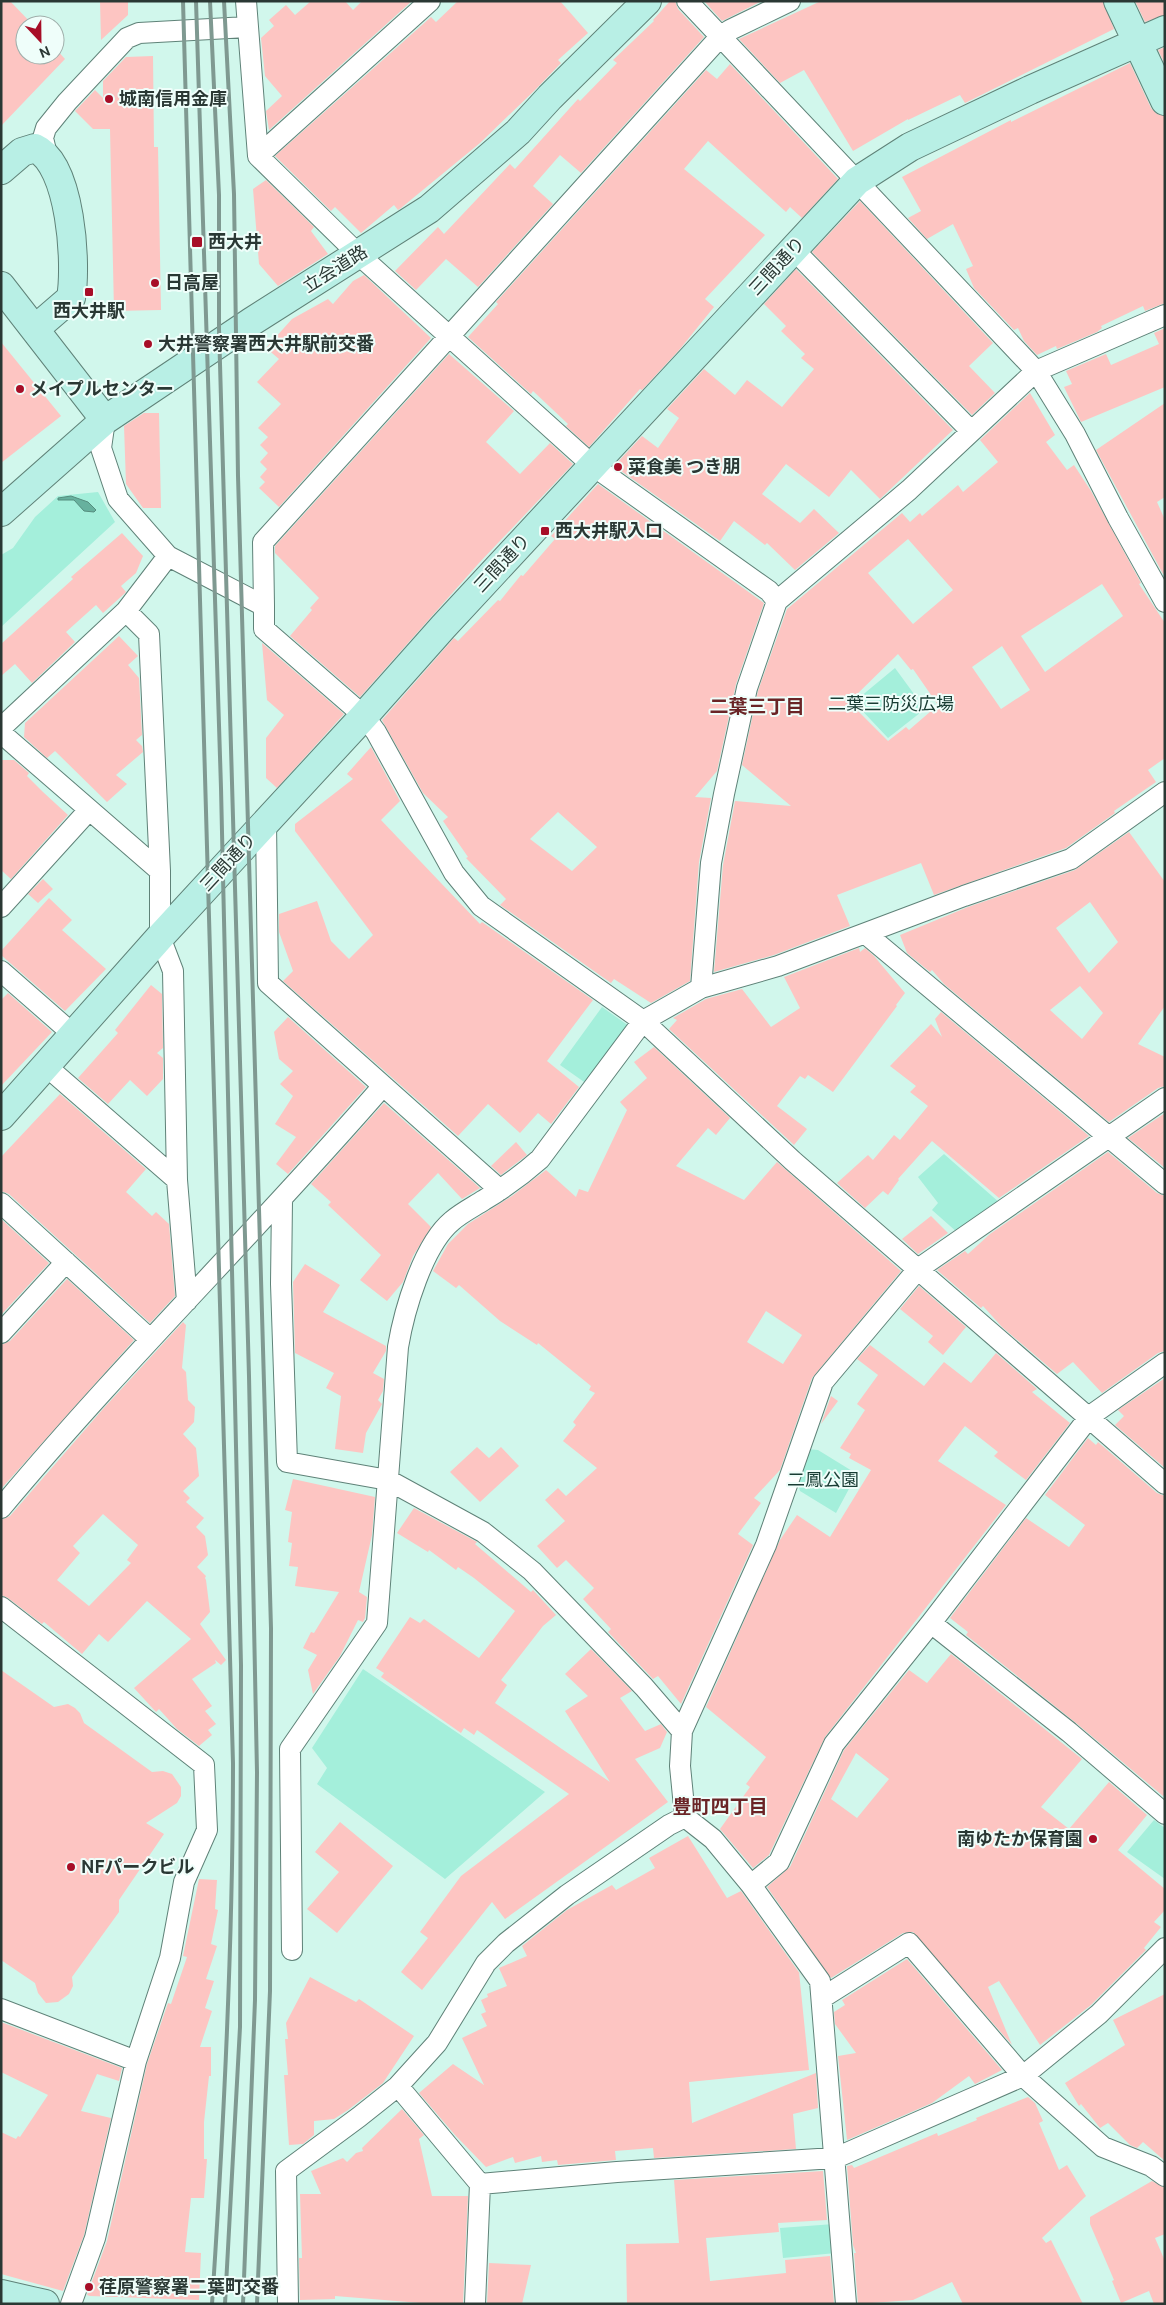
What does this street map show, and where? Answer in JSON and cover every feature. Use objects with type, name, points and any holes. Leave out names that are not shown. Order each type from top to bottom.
[{"type":"street","points":[[246,1],[258,156],[358,254],[592,466],[769,591],[776,601]]},
{"type":"street","points":[[258,156],[430,1]]},
{"type":"street","name":"立会道路","points":[[105,420],[133,401],[138,393],[154,382],[159,379],[166,381],[251,322],[436,203],[518,132],[550,97],[647,1]]},
{"type":"street","points":[[687,1],[1036,371],[1076,434],[1118,518],[1165,602]]},
{"type":"street","points":[[790,1],[730,30],[720,37],[263,542],[264,629],[364,716],[376,732],[454,873],[481,906],[643,1021],[793,1161],[1078,1410],[1090,1416],[1165,1484]]},
{"type":"street","points":[[1118,1],[1165,101]]},
{"type":"street","points":[[35,329],[65,304],[72,292],[67,203],[43,138],[46,128],[67,102],[127,38],[140,33],[247,28]]},
{"type":"street","name":"三間通り","points":[[1,1116],[160,937],[364,716],[442,627],[857,181],[910,147],[1030,90],[1138,44],[1165,30]]},
{"type":"street","points":[[1,170],[28,149],[35,148],[48,155]]},
{"type":"street","points":[[793,249],[971,431]]},
{"type":"street","points":[[1,286],[105,420],[101,448],[118,499],[168,556],[264,606]]},
{"type":"street","points":[[701,988],[711,863],[724,794],[747,688],[776,601],[909,490],[1036,371],[1165,316]]},
{"type":"street","points":[[1,512],[105,420]]},
{"type":"street","points":[[1,728],[126,610],[168,556]]},
{"type":"street","points":[[126,610],[149,634],[160,871],[160,937],[174,971],[177,1180],[187,1301]]},
{"type":"street","points":[[1,733],[160,871]]},
{"type":"street","points":[[292,1950],[290,1749],[377,1623],[398,1347],[403,1318],[420,1272],[439,1234],[452,1221],[522,1176],[540,1159],[643,1021],[701,988],[778,966],[964,896],[1071,860],[1165,792]]},
{"type":"street","points":[[1,907],[89,810]]},
{"type":"street","points":[[266,822],[268,983],[382,1087],[500,1190]]},
{"type":"street","points":[[866,934],[1165,1184]]},
{"type":"street","points":[[1,971],[74,1035]]},
{"type":"street","points":[[46,1066],[177,1180]]},
{"type":"street","points":[[1,1508],[150,1338],[282,1200],[382,1087]]},
{"type":"street","points":[[846,2304],[820,1982],[751,1885],[713,1839],[685,1817],[680,1766],[682,1731],[766,1545],[824,1382],[918,1269],[1165,1098]]},
{"type":"street","points":[[282,1200],[280,1284],[287,1462],[388,1480],[483,1532],[532,1572],[644,1687],[682,1731]]},
{"type":"street","points":[[1,1204],[150,1338]]},
{"type":"street","points":[[1,1332],[66,1262]]},
{"type":"street","points":[[751,1885],[779,1862],[834,1744],[931,1624],[1090,1416],[1165,1362]]},
{"type":"street","points":[[1,1607],[204,1766],[206,1830],[184,1882],[170,1958],[136,2061],[95,2238],[71,2304]]},
{"type":"street","points":[[931,1624],[1062,1727],[1165,1814]]},
{"type":"street","points":[[288,2304],[286,2171],[360,2117],[398,2086],[437,2043],[486,1963],[506,1943],[567,1895],[669,1825],[685,1817]]},
{"type":"street","points":[[822,1998],[909,1942],[1023,2076],[1103,2147],[1151,2166],[1165,2176]]},
{"type":"street","points":[[480,2184],[617,2172],[834,2158],[1023,2076],[1099,2014],[1165,1948]]},
{"type":"street","points":[[1,2009],[136,2061]]},
{"type":"street","points":[[398,2086],[480,2184],[475,2304]]},
{"type":"street","points":[[1,2294],[45,2304]]},
{"type":"green space","points":[[98,492],[115,522],[1,627],[1,555],[13,548],[35,517],[58,496]]},
{"type":"green space","name":"二葉三防災広場","points":[[895,668],[925,709],[888,738],[854,702]]},
{"type":"green space","points":[[602,1007],[629,1026],[587,1084],[560,1065]]},
{"type":"green space","points":[[944,1154],[1000,1203],[958,1233],[932,1210],[938,1203],[918,1177]]},
{"type":"green space","name":"二鳳公園","points":[[807,1449],[818,1450],[857,1474],[836,1513],[800,1491],[796,1477]]},
{"type":"green space","points":[[363,1669],[545,1792],[445,1879],[317,1784],[327,1768],[312,1748]]},
{"type":"green space","points":[[1154,1820],[1165,1828],[1165,1879],[1127,1852]]},
{"type":"green space","points":[[834,2224],[836,2253],[783,2258],[780,2228]]},
{"type":"shaded area","points":[[71,496],[88,502],[96,510],[94,512],[84,511],[74,500],[58,500],[58,498]]},
{"type":"building","points":[[1,1],[10,1],[23,15],[15,15],[15,65],[59,65],[1,126]]},
{"type":"building","points":[[100,1],[128,1],[128,15],[101,40]]},
{"type":"building","points":[[311,1],[345,1],[353,10],[362,1],[412,1],[269,130],[266,111],[282,96],[265,76],[261,38],[274,26],[269,20],[286,5],[295,15]]},
{"type":"building","points":[[458,1],[560,1],[588,33],[558,60],[561,63],[480,143],[401,208],[398,210],[394,205],[361,233],[335,207],[331,211],[275,156],[431,17],[436,22]]},
{"type":"building","points":[[670,1],[675,1],[678,9],[704,37],[581,173],[560,155],[533,186],[553,204],[478,287],[446,259],[416,290],[395,271],[438,227],[444,234],[510,164],[515,169],[578,99],[580,101],[617,63],[613,60],[654,21]]},
{"type":"building","points":[[704,1],[762,1],[722,21]]},
{"type":"building","points":[[821,1],[1103,1],[1114,29],[965,103],[960,95],[908,119],[853,151],[804,70],[780,83],[739,39]]},
{"type":"building","points":[[1135,1],[1165,1],[1165,15],[1145,22]]},
{"type":"building","points":[[1165,47],[1165,64],[1158,50]]},
{"type":"building","points":[[153,56],[154,147],[158,147],[161,310],[114,311],[110,129],[93,129],[75,111],[95,90],[103,98],[103,81],[126,57]]},
{"type":"building","points":[[1130,63],[1151,108],[1157,114],[1165,116],[1165,303],[1145,311],[1143,306],[1101,326],[1102,328],[1097,332],[1057,349],[1056,346],[1037,355],[1024,341],[1018,328],[1014,330],[974,288],[966,269],[973,266],[953,224],[927,239],[908,218],[921,211],[902,177],[1011,120],[1011,122]]},
{"type":"building","points":[[730,64],[838,179],[802,218],[790,207],[786,212],[708,141],[684,169],[765,235],[705,299],[714,307],[680,349],[642,390],[640,389],[589,447],[533,391],[531,394],[468,337],[498,304],[496,302],[706,70],[717,79]]},
{"type":"building","points":[[266,180],[314,227],[311,231],[328,254],[278,286],[259,264],[253,189]]},
{"type":"building","points":[[860,201],[993,343],[969,366],[995,393],[972,415],[812,252]]},
{"type":"building","points":[[796,269],[953,430],[880,499],[851,470],[829,497],[786,464],[762,494],[800,523],[814,509],[839,533],[795,570],[767,543],[765,545],[734,521],[720,541],[614,466],[642,436],[658,448],[679,418],[667,409],[704,369],[735,395],[747,380],[782,407],[814,369],[801,358],[805,354],[781,331],[786,326],[764,304]]},
{"type":"building","points":[[364,275],[431,338],[279,507],[259,488],[265,482],[260,477],[267,469],[260,462],[268,453],[260,445],[268,437],[258,428],[281,404],[257,382],[279,359],[266,348],[292,319],[328,299],[333,304],[353,281]]},
{"type":"building","points":[[1165,328],[1165,387],[1081,422],[1064,387],[1072,384],[1066,371],[1106,354],[1111,365],[1159,344],[1154,333]]},
{"type":"building","name":"メイプルセンター","points":[[1,342],[61,416],[1,463]]},
{"type":"building","points":[[449,354],[514,411],[486,442],[520,474],[550,443],[573,464],[479,563],[360,697],[290,636],[312,610],[310,608],[319,598],[275,553],[275,546]]},
{"type":"building","points":[[1030,393],[1055,435],[1046,442],[1067,470],[1074,465],[1091,491],[1141,583],[1139,584],[1165,623],[1165,758],[1148,770],[1156,782],[1066,848],[934,895],[921,863],[837,895],[850,926],[774,955],[714,972],[723,865],[735,801],[791,806],[742,765],[758,691],[787,609],[902,513],[910,522],[920,513],[922,516],[958,485],[963,492],[998,462],[980,440]],"holes":[[[908,539],[953,590],[913,624],[868,573]],[[1102,584],[1123,616],[1045,672],[1021,636]],[[1002,646],[1030,690],[1001,709],[972,667]],[[898,654],[911,670],[913,669],[938,705],[909,730],[906,727],[888,741],[849,702]]]},
{"type":"building","points":[[1165,403],[1165,497],[1157,502],[1165,520],[1165,573],[1163,574],[1096,450]]},
{"type":"building","points":[[144,413],[159,413],[161,508],[143,508],[126,484],[124,426]]},
{"type":"building","points":[[598,484],[764,603],[736,684],[717,771],[695,797],[711,798],[699,862],[690,981],[651,1003],[614,979],[611,983],[500,905],[506,899],[466,858],[468,857],[443,821],[448,817],[423,793],[382,720],[454,638],[458,641],[498,600],[500,601],[521,575],[523,576],[555,539],[551,536]],"holes":[[[558,812],[597,847],[572,871],[530,839]]]},
{"type":"building","points":[[122,533],[143,556],[136,573],[121,586],[126,592],[103,613],[96,605],[66,632],[75,642],[32,683],[15,664],[1,676],[1,644],[73,579],[71,577]]},
{"type":"building","points":[[119,636],[138,656],[128,665],[139,678],[142,735],[136,740],[142,746],[143,752],[116,775],[127,784],[107,802],[55,751],[47,758],[24,737],[25,723]]},
{"type":"building","points":[[262,643],[344,714],[277,788],[266,778],[266,738],[284,715],[267,700]]},
{"type":"building","points":[[371,747],[400,801],[381,820],[480,924],[482,922],[593,1000],[547,1061],[579,1087],[551,1124],[538,1113],[520,1133],[488,1104],[458,1136],[283,981],[293,971],[279,932],[279,914],[317,901],[331,941],[349,959],[373,935],[295,831],[295,824],[353,779],[347,774]]},
{"type":"building","points":[[1,760],[14,760],[29,773],[27,776],[68,815],[11,879],[1,870]]},
{"type":"building","points":[[1129,832],[1165,882],[1165,1006],[1138,1044],[1165,1057],[1165,1086],[1158,1088],[1109,1122],[944,984],[932,970],[930,972],[907,953],[900,935],[968,907],[1075,870]],"holes":[[[1090,902],[1118,942],[1089,973],[1056,928]],[[1080,986],[1103,1013],[1082,1039],[1050,1010]]]},
{"type":"building","points":[[43,879],[53,889],[38,903],[28,894]]},
{"type":"building","points":[[49,898],[72,920],[62,930],[106,969],[65,1011],[1,955],[1,951]]},
{"type":"building","points":[[859,948],[860,952],[865,948],[874,956],[905,993],[833,1092],[808,1075],[805,1079],[800,1076],[777,1106],[807,1129],[794,1145],[669,1029],[677,1020],[673,1018],[706,999],[742,989],[771,1027],[800,1008],[784,977]]},
{"type":"building","points":[[151,985],[162,994],[163,1048],[157,1053],[163,1058],[163,1079],[147,1096],[130,1080],[108,1104],[78,1078],[118,1033],[115,1030]]},
{"type":"building","points":[[8,993],[52,1032],[1,1086],[1,1000]]},
{"type":"building","points":[[941,1012],[1089,1136],[999,1198],[932,1141],[898,1179],[888,1195],[883,1191],[865,1208],[837,1183],[868,1155],[873,1160],[894,1135],[900,1140],[928,1106],[910,1092],[916,1086],[890,1066],[931,1024],[942,1037],[935,1019]]},
{"type":"building","points":[[288,1017],[366,1087],[288,1174],[276,1164],[296,1137],[275,1124],[293,1096],[280,1084],[293,1071],[279,1059],[274,1032]]},
{"type":"building","points":[[654,1047],[730,1118],[716,1135],[708,1128],[676,1166],[744,1200],[777,1162],[901,1271],[812,1378],[780,1470],[754,1498],[761,1503],[738,1534],[753,1545],[681,1704],[658,1676],[653,1679],[608,1632],[611,1629],[583,1599],[594,1588],[566,1560],[557,1568],[537,1546],[565,1521],[545,1500],[558,1488],[566,1496],[597,1468],[563,1441],[576,1425],[573,1422],[595,1393],[589,1390],[591,1386],[538,1343],[537,1345],[500,1321],[459,1285],[456,1288],[433,1271],[448,1244],[468,1224],[512,1196],[546,1170],[576,1197],[579,1189],[588,1192],[627,1110],[620,1102],[647,1078],[634,1062]],"holes":[[[766,1311],[802,1335],[783,1364],[747,1342]]]},
{"type":"building","points":[[60,1094],[146,1169],[126,1192],[152,1216],[156,1212],[169,1224],[175,1296],[150,1323],[9,1194],[1,1191],[1,1157]]},
{"type":"building","points":[[384,1103],[480,1188],[462,1199],[438,1173],[408,1204],[431,1227],[413,1256],[403,1282],[387,1301],[360,1280],[381,1255],[328,1205],[331,1202],[311,1184]]},
{"type":"building","points":[[1165,1113],[1165,1168],[1128,1138]]},
{"type":"building","points":[[516,1142],[527,1155],[501,1175],[491,1166]]},
{"type":"building","points":[[1108,1152],[1157,1193],[1165,1196],[1165,1351],[1158,1353],[1102,1393],[1073,1362],[1057,1374],[1002,1327],[983,1306],[981,1308],[937,1270],[965,1251],[968,1254],[990,1234]]},
{"type":"building","points":[[931,1216],[948,1233],[918,1254],[902,1239]]},
{"type":"building","points":[[1,1219],[49,1263],[1,1315]]},
{"type":"building","points":[[305,1264],[340,1285],[323,1312],[386,1346],[386,1351],[373,1373],[384,1379],[383,1391],[378,1400],[382,1404],[366,1433],[363,1453],[335,1449],[341,1396],[326,1388],[334,1373],[295,1353],[293,1282]]},
{"type":"building","points":[[67,1279],[134,1340],[1,1489],[1,1345],[10,1341]]},
{"type":"building","points":[[919,1286],[966,1327],[943,1355],[928,1342],[933,1336],[900,1309]]},
{"type":"building","points":[[183,1322],[186,1325],[182,1368],[186,1372],[188,1400],[195,1407],[194,1422],[183,1434],[196,1448],[199,1476],[183,1491],[190,1498],[186,1502],[204,1518],[196,1527],[205,1536],[208,1555],[197,1567],[206,1576],[210,1612],[200,1624],[226,1660],[221,1665],[215,1660],[216,1663],[192,1679],[212,1706],[205,1711],[216,1724],[208,1730],[212,1735],[199,1746],[177,1729],[159,1709],[156,1712],[134,1688],[191,1639],[147,1601],[108,1642],[99,1634],[82,1654],[44,1622],[42,1624],[8,1598],[1,1595],[1,1520],[10,1516],[103,1409]],"holes":[[[103,1514],[138,1545],[127,1560],[131,1563],[89,1606],[57,1580],[80,1553],[73,1546]]]},
{"type":"building","points":[[870,1345],[924,1386],[944,1362],[971,1383],[996,1353],[1037,1389],[1032,1392],[1070,1423],[1026,1480],[994,1456],[998,1452],[965,1426],[938,1461],[1006,1505],[825,1737],[769,1855],[753,1868],[720,1829],[750,1787],[746,1784],[766,1757],[706,1707],[780,1540],[797,1515],[830,1537],[871,1470],[849,1458],[851,1454],[840,1448],[865,1410],[857,1404],[878,1375],[857,1359]]},
{"type":"building","points":[[1165,1378],[1165,1468],[1115,1425],[1124,1416],[1118,1410]]},
{"type":"building","points":[[831,1396],[838,1401],[821,1424]]},
{"type":"building","points":[[1088,1438],[1096,1445],[1098,1442],[1157,1493],[1165,1496],[1165,1794],[1163,1796],[966,1635],[968,1632],[950,1618],[1026,1518],[1069,1547],[1085,1525],[1045,1495]]},
{"type":"building","points":[[477,1447],[489,1458],[501,1447],[519,1466],[480,1502],[450,1472]]},
{"type":"building","points":[[293,1479],[375,1497],[372,1535],[359,1592],[367,1597],[365,1618],[363,1622],[358,1620],[340,1656],[313,1694],[308,1670],[317,1655],[303,1648],[311,1632],[314,1633],[339,1592],[295,1586],[298,1567],[289,1566],[292,1543],[288,1542],[292,1512],[285,1510]]},
{"type":"building","points":[[414,1508],[477,1542],[475,1544],[531,1592],[533,1590],[556,1615],[543,1626],[501,1680],[507,1685],[495,1703],[610,1782],[565,1711],[588,1696],[565,1674],[591,1649],[632,1691],[620,1698],[645,1731],[661,1724],[667,1732],[660,1748],[635,1759],[668,1802],[505,1919],[492,1902],[422,1990],[401,1972],[428,1938],[420,1932],[461,1876],[569,1794],[477,1730],[474,1735],[464,1728],[461,1733],[381,1677],[384,1673],[376,1668],[410,1617],[420,1623],[424,1619],[479,1658],[515,1611],[458,1567],[456,1570],[429,1550],[428,1552],[397,1533]]},
{"type":"building","points":[[951,1654],[1082,1759],[1041,1807],[1069,1829],[1109,1782],[1147,1815],[1118,1850],[1165,1889],[1165,1910],[1154,1922],[1161,1927],[1144,1948],[1146,1950],[1091,2005],[1040,2045],[999,1981],[988,1987],[1012,2045],[913,1932],[903,1933],[831,1978],[767,1887],[790,1867],[844,1750],[909,1670],[927,1683]],"holes":[[[856,1753],[889,1779],[857,1818],[831,1799]]]},
{"type":"building","name":"NFパークビル","points":[[1,1670],[54,1707],[68,1704],[75,1708],[80,1713],[84,1723],[152,1772],[163,1771],[172,1774],[181,1787],[181,1796],[177,1803],[146,1823],[164,1834],[119,1900],[119,1912],[72,1977],[73,1986],[69,1994],[58,2002],[46,2003],[38,1993],[35,1983],[1,1960]]},
{"type":"building","points":[[340,1822],[393,1866],[337,1933],[307,1909],[339,1872],[315,1852]]},
{"type":"building","points":[[688,1836],[727,1898],[741,1891],[799,1972],[809,2070],[689,2082],[692,2123],[816,2073],[818,2108],[793,2114],[796,2149],[654,2158],[653,2148],[615,2151],[616,2160],[558,2165],[557,2160],[542,2162],[541,2156],[515,2163],[513,2157],[486,2167],[455,2135],[419,2093],[453,2064],[484,2085],[462,2038],[487,2026],[481,2014],[486,2012],[481,2000],[488,1997],[487,1994],[507,1986],[499,1968],[527,1956],[522,1946],[567,1910],[612,1885],[616,1890],[655,1868],[649,1858]]},
{"type":"building","points":[[199,1879],[217,1880],[215,1909],[218,1910],[211,1944],[217,1946],[206,1979],[214,1981],[205,2008],[212,2011],[200,2047],[211,2047],[211,2076],[209,2076],[204,2122],[204,2159],[207,2159],[204,2198],[191,2198],[185,2252],[201,2253],[199,2300],[90,2296],[87,2295],[107,2241],[147,2064],[168,2003],[171,2004],[187,1957],[183,1956]]},
{"type":"building","points":[[907,1959],[1002,2070],[975,2084],[969,2076],[932,2103],[847,2140],[838,2056],[856,2053],[835,2024],[834,2012],[845,2005],[842,2000]]},
{"type":"building","points":[[310,1977],[356,2002],[359,1999],[414,2036],[383,2083],[334,2119],[314,2121],[314,2135],[303,2144],[289,2145],[284,2075],[288,2075],[285,2039],[288,2039],[286,2023]]},
{"type":"building","points":[[1165,1994],[1165,2161],[1143,2142],[1137,2148],[1130,2145],[1108,2123],[1100,2128],[1081,2104],[1079,2106],[1065,2083],[1125,2045],[1113,2020]]},
{"type":"building","points":[[1,2022],[122,2068],[119,2081],[97,2074],[81,2111],[111,2118],[84,2235],[63,2291],[1,2274],[1,2132],[16,2139],[18,2136],[20,2137],[48,2095],[1,2072]]},
{"type":"building","points":[[1028,2097],[1035,2103],[1043,2121],[1039,2123],[1059,2170],[1067,2165],[1086,2196],[1042,2238],[1046,2243],[1051,2240],[1083,2304],[963,2304],[952,2282],[913,2300],[858,2304],[854,2253],[856,2253],[853,2245],[847,2166],[852,2165],[854,2168],[937,2133],[938,2136]]},
{"type":"building","points":[[402,2109],[424,2135],[419,2139],[432,2196],[468,2196],[463,2304],[433,2304],[335,2296],[335,2299],[300,2300],[299,2258],[302,2258],[300,2194],[321,2194],[311,2171],[343,2158],[347,2162],[356,2153],[363,2151],[362,2148]]},
{"type":"building","points":[[823,2171],[827,2220],[778,2223],[779,2232],[706,2238],[710,2281],[786,2273],[785,2260],[830,2256],[834,2304],[627,2304],[626,2244],[679,2243],[674,2180]]},
{"type":"building","points":[[1152,2181],[1165,2188],[1165,2234],[1155,2238],[1165,2261],[1165,2304],[1154,2304],[1149,2291],[1121,2303],[1112,2281],[1114,2280],[1090,2224],[1090,2217]]},
{"type":"building","points":[[489,2263],[531,2265],[522,2304],[487,2304]]},
{"type":"railway","points":[[183,1],[233,1763],[233,1831],[227,2034],[212,2304]]},
{"type":"railway","points":[[196,1],[221,788],[241,1665],[240,2027],[225,2304]]},
{"type":"railway","points":[[210,1],[219,195],[219,329],[249,1376],[257,1772],[255,2000],[243,2304]]},
{"type":"railway","points":[[224,1],[234,194],[238,476],[271,1628],[270,1991],[257,2304]]},
{"type":"place","name":"城南信用金庫","points":[[109,99]]},
{"type":"place","name":"西大井","points":[[197,242]]},
{"type":"place","name":"日高屋","points":[[155,283]]},
{"type":"place","name":"西大井駅","points":[[89,292]]},
{"type":"place","name":"大井警察署西大井駅前交番","points":[[148,344]]},
{"type":"place","name":"メイプルセンター","points":[[20,389]]},
{"type":"place","name":"菜食美 つき朋","points":[[618,467]]},
{"type":"place","name":"西大井駅入口","points":[[545,531]]},
{"type":"place","name":"南ゆたか保育園","points":[[1093,1839]]},
{"type":"place","name":"NFパークビル","points":[[71,1867]]},
{"type":"place","name":"荏原警察署二葉町交番","points":[[89,2287]]},
{"type":"district","name":"二葉三丁目","points":[[757,706]]},
{"type":"district","name":"豊町四丁目","points":[[720,1806]]}]
